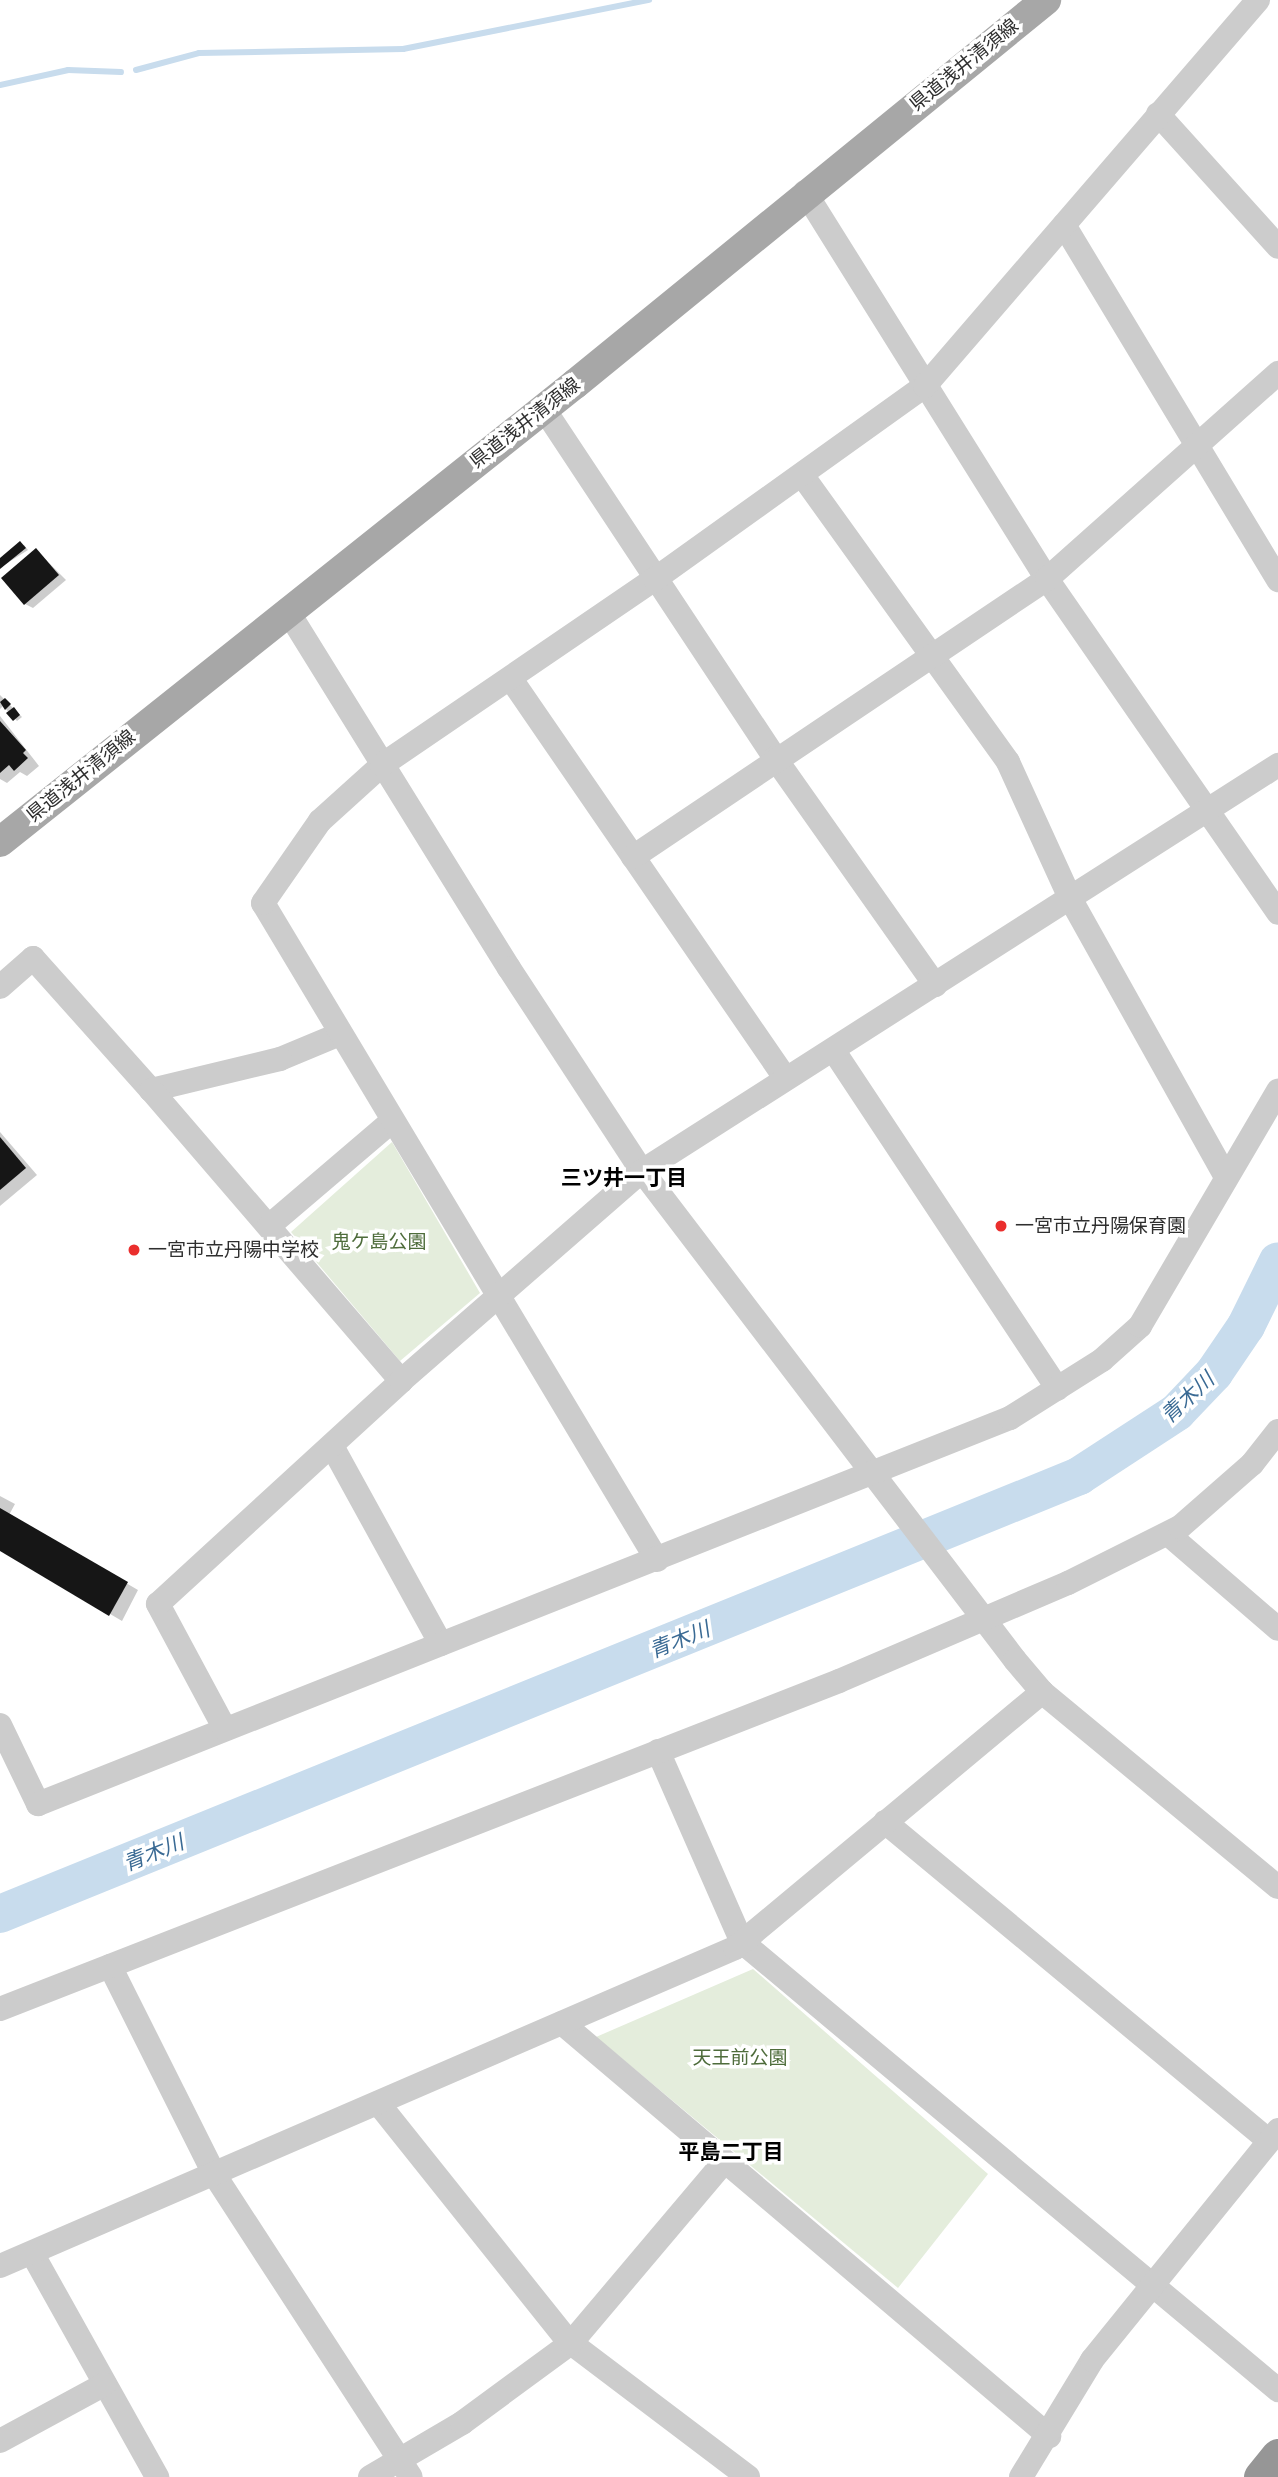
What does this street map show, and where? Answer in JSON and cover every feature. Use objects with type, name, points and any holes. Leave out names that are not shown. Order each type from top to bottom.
[{"type":"highway","points":[[1261,2477],[1278,2456]]},
{"type":"main road","name":"県道浅井清須線","points":[[0,842],[287,610],[544,409],[805,192],[1046,0]]},
{"type":"street","points":[[657,1560],[263,903],[320,821],[382,765],[655,579],[925,386],[1258,0]]},
{"type":"street","points":[[1158,114],[1278,247]]},
{"type":"street","points":[[805,192],[1047,579],[1278,913]]},
{"type":"street","points":[[1063,225],[1278,580]]},
{"type":"street","points":[[633,857],[775,758],[1047,579],[1194,444],[1278,373]]},
{"type":"street","points":[[544,409],[775,758],[935,985]]},
{"type":"street","points":[[802,475],[928,656],[1008,762],[1070,898],[1225,1175]]},
{"type":"street","points":[[287,610],[382,765],[642,1171],[976,1609],[1041,1692],[1278,1887]]},
{"type":"street","points":[[511,678],[785,1078]]},
{"type":"street","points":[[225,1729],[158,1604],[401,1381],[642,1171],[785,1078],[834,1051],[1278,765]]},
{"type":"street","points":[[0,987],[33,958],[269,1226],[401,1381]]},
{"type":"street","points":[[150,1090],[280,1059],[340,1034]]},
{"type":"street","points":[[834,1051],[1058,1389]]},
{"type":"street","points":[[0,1725],[38,1804],[1010,1418],[1101,1360],[1140,1326],[1225,1175],[1278,1091]]},
{"type":"street","points":[[269,1226],[392,1121]]},
{"type":"street","points":[[0,2009],[839,1681],[976,1609],[1068,1583],[1168,1534],[1252,1464],[1278,1431]]},
{"type":"street","points":[[332,1446],[441,1644]]},
{"type":"street","points":[[1168,1534],[1278,1629]]},
{"type":"street","points":[[0,2266],[562,2023],[742,1942],[1041,1692]]},
{"type":"street","points":[[657,1751],[742,1942],[1278,2390]]},
{"type":"street","points":[[885,1822],[1274,2135],[1092,2360],[1021,2477]]},
{"type":"street","points":[[110,1966],[214,2174],[405,2469]]},
{"type":"street","points":[[562,2023],[723,2163],[1048,2436]]},
{"type":"street","points":[[378,2103],[571,2343],[748,2477]]},
{"type":"street","points":[[370,2477],[405,2469],[534,2374],[571,2343],[723,2163]]},
{"type":"street","points":[[32,2253],[157,2477]]},
{"type":"street","points":[[0,2441],[105,2384]]},
{"type":"green space","name":"鬼ケ島公園","points":[[392,1142],[480,1293],[400,1361],[291,1232]]},
{"type":"green space","name":"天王前公園","points":[[753,1969],[988,2174],[898,2288],[596,2037]]},
{"type":"building","points":[[20,541],[26,548],[0,569],[0,558]]},
{"type":"building","points":[[36,548],[59,575],[24,605],[1,578]]},
{"type":"building","points":[[5,698],[11,704],[5,710],[0,702]]},
{"type":"building","points":[[14,707],[20,715],[13,721],[6,713]]},
{"type":"building","points":[[0,721],[26,750],[23,753],[28,758],[14,771],[9,765],[0,773]]},
{"type":"building","points":[[0,1137],[26,1168],[0,1190]]},
{"type":"building","points":[[0,1508],[128,1582],[109,1616],[0,1551]]},
{"type":"waterway","points":[[136,70],[199,53],[403,49],[649,0]]},
{"type":"waterway","points":[[0,85],[68,70],[121,72]]},
{"type":"waterway","name":"青木川","points":[[0,1914],[1079,1476],[1177,1412],[1214,1373],[1246,1326],[1278,1261]]},
{"type":"place","name":"一宮市立丹陽保育園","points":[[1001,1226]]},
{"type":"place","name":"一宮市立丹陽中学校","points":[[134,1250]]},
{"type":"district","name":"三ツ井一丁目","points":[[624,1177]]},
{"type":"district","name":"平島二丁目","points":[[731,2151]]}]
